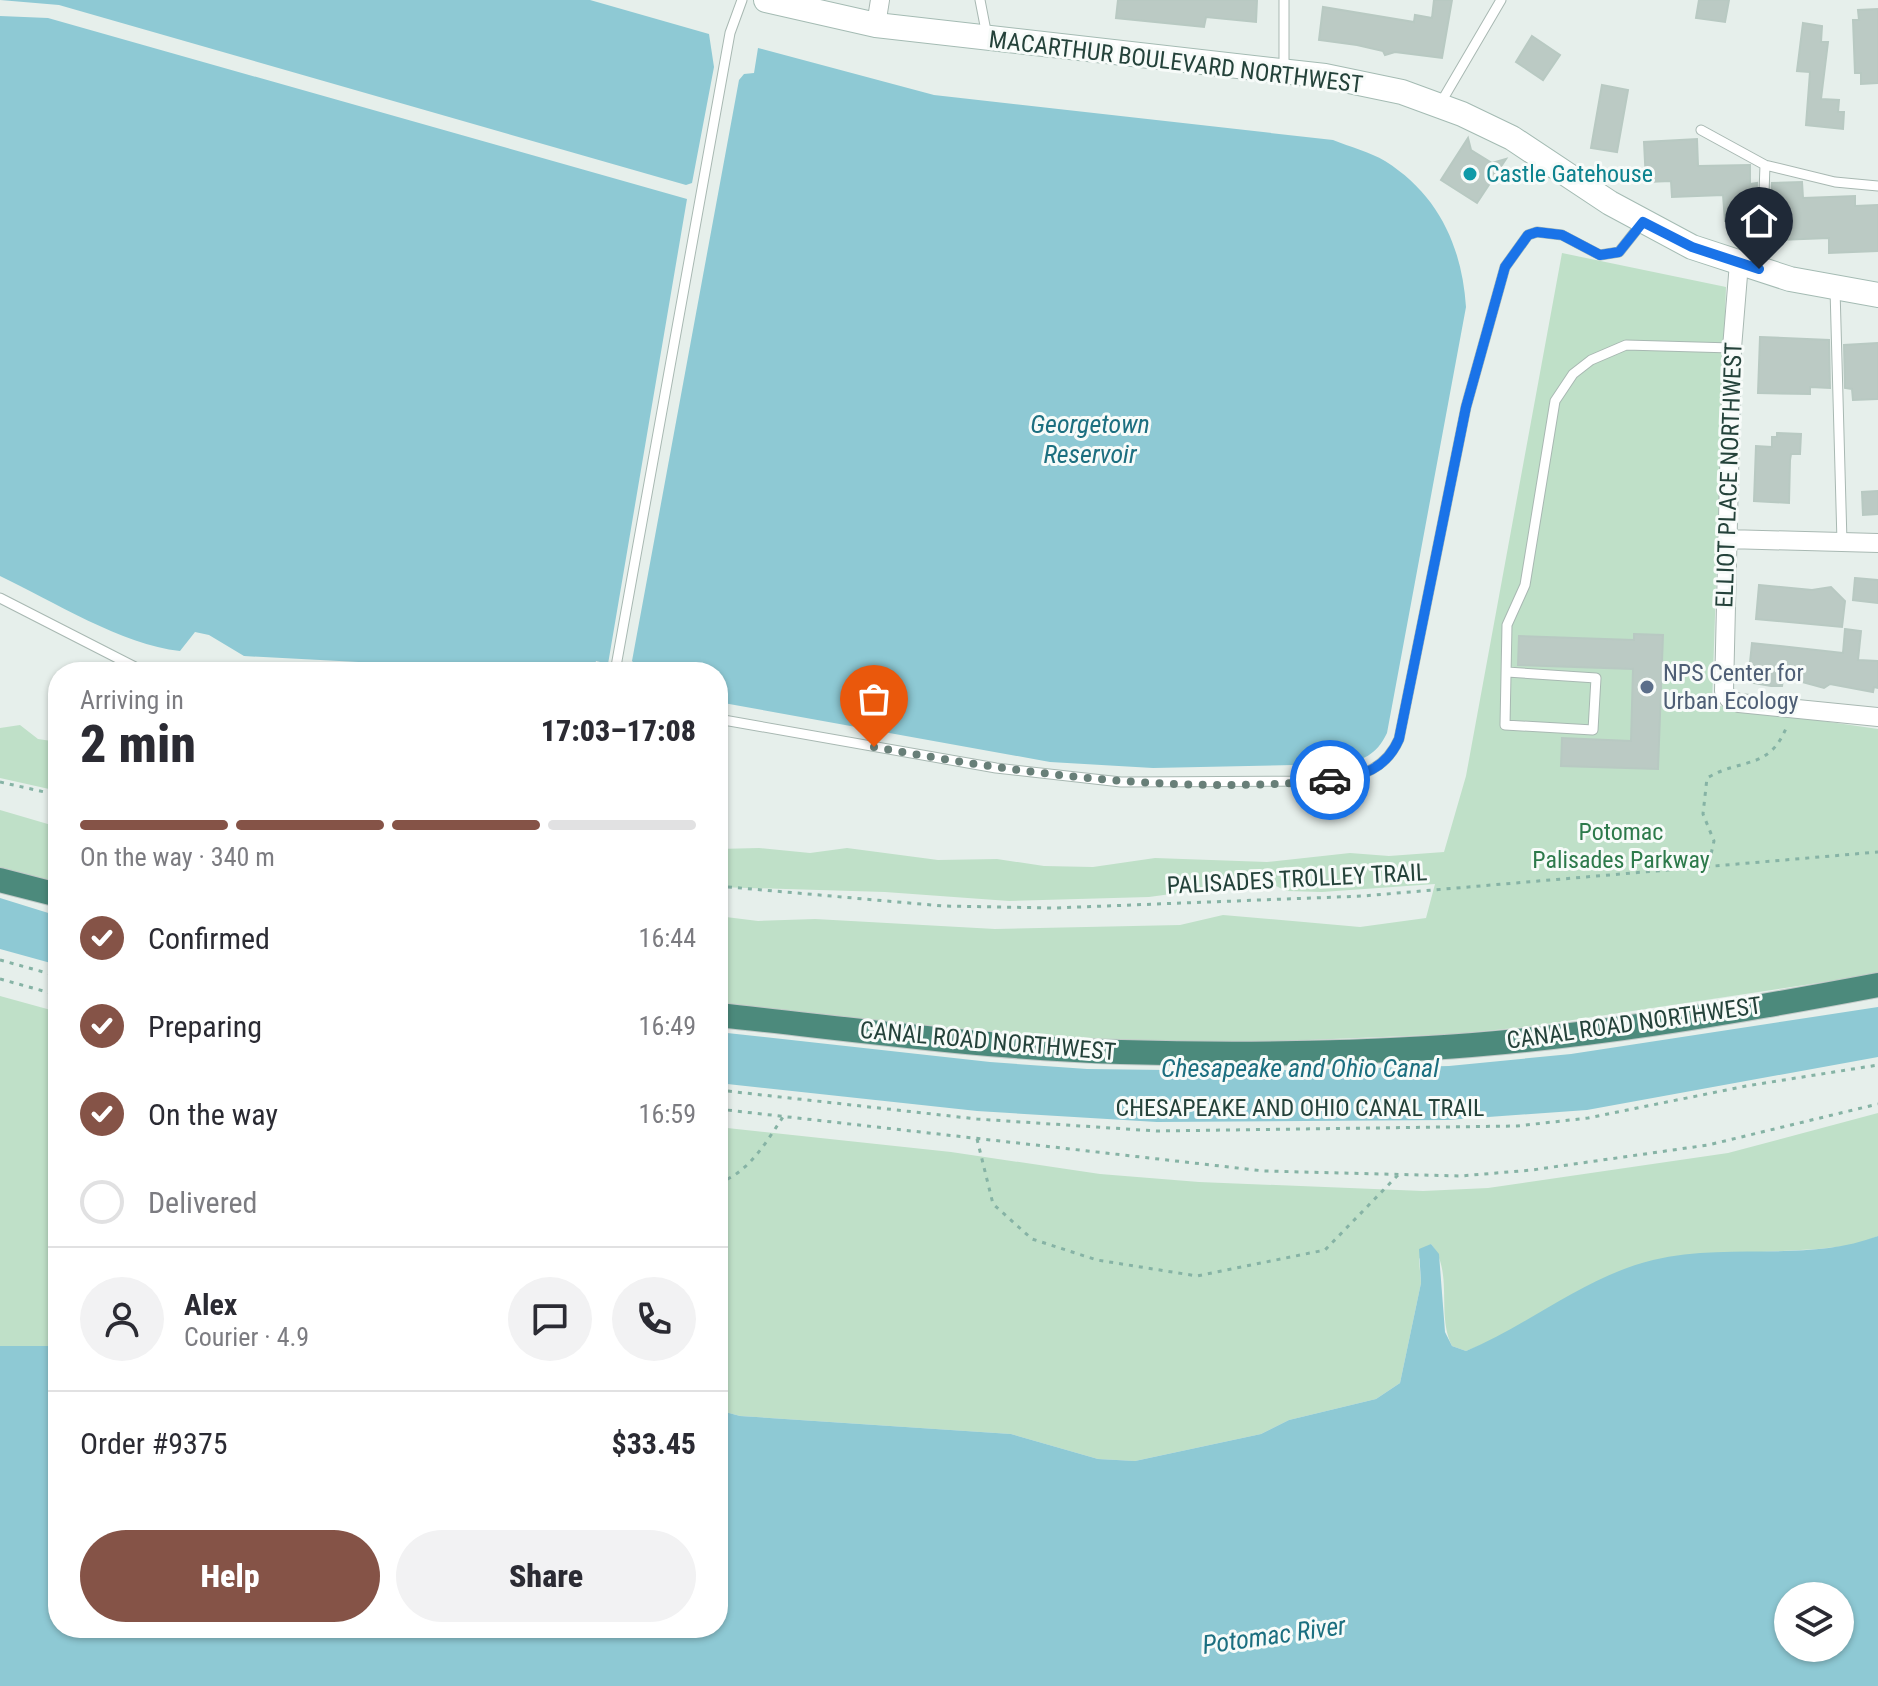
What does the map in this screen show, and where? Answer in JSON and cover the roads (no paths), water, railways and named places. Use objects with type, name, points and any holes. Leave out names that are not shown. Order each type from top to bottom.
[{"type":"highway","points":[[0,880],[48,892]]},
{"type":"highway","name":"CANAL ROAD NORTHWEST","points":[[728,1016],[1027,1048],[1162,1053],[1356,1051],[1444,1047],[1551,1036],[1878,985]]},
{"type":"main road","name":"MACARTHUR BOULEVARD NORTHWEST","points":[[766,0],[876,25],[1284,71],[1368,84],[1439,105],[1512,138],[1643,222],[1692,247],[1835,289],[1878,295]]},
{"type":"street","points":[[876,25],[880,0]]},
{"type":"street","name":"ELLIOT PLACE NORTHWEST","points":[[1739,263],[1732,348],[1723,687],[1726,696],[1734,701],[1878,717]]},
{"type":"street","points":[[1727,539],[1878,543]]},
{"type":"lane","points":[[617,662],[730,33],[742,0]]},
{"type":"lane","points":[[980,0],[988,39]]},
{"type":"lane","points":[[1284,0],[1284,71]]},
{"type":"lane","points":[[1439,105],[1501,0]]},
{"type":"lane","points":[[1701,130],[1765,165],[1835,182],[1878,186]]},
{"type":"lane","points":[[1762,249],[1765,165]]},
{"type":"lane","points":[[728,721],[996,768],[1121,782],[1321,781],[1353,778],[1378,767],[1392,754],[1399,739],[1466,407],[1505,267],[1528,235],[1537,232],[1562,235],[1600,255],[1619,252],[1643,222]]},
{"type":"lane","points":[[1835,289],[1842,542]]},
{"type":"lane","points":[[1507,672],[1596,678],[1593,730],[1505,725],[1507,625],[1525,585],[1555,401],[1573,374],[1591,360],[1626,345],[1732,348]]},
{"type":"lane","points":[[0,598],[125,662]]},
{"type":"water","points":[[0,0],[590,0],[709,34],[714,67],[692,183],[686,185],[59,5]]},
{"type":"water","points":[[0,16],[48,18],[687,199],[608,662],[358,662],[244,656],[209,635],[195,632],[180,651],[135,640],[88,621],[0,576]]},
{"type":"water","name":"Georgetown Reservoir","points":[[758,48],[934,95],[1333,140],[1385,161],[1420,190],[1433,206],[1453,243],[1464,285],[1466,307],[1387,733],[1373,752],[1340,764],[1153,768],[1050,762],[728,704],[728,662],[633,662],[739,80],[744,74],[754,73]]},
{"type":"water","points":[[0,898],[48,913],[48,962],[0,949]]},
{"type":"water","points":[[1878,1007],[1878,1057],[1587,1110],[1447,1120],[1157,1122],[977,1111],[728,1084],[728,1033],[990,1062],[1087,1069],[1245,1071],[1449,1066],[1571,1054]]},
{"type":"water","name":"Potomac River","points":[[1878,1236],[1878,1686],[0,1686],[0,1346],[48,1346],[48,1638],[728,1638],[728,1413],[1011,1434],[1098,1459],[1135,1461],[1261,1434],[1289,1420],[1376,1399],[1400,1383],[1421,1283],[1419,1249],[1431,1244],[1439,1254],[1445,1332],[1452,1346],[1466,1351],[1628,1267],[1709,1252],[1795,1251],[1851,1244]]},
{"type":"place","name":"Castle Gatehouse","points":[[1470,174]]},
{"type":"place","name":"NPS Center for Urban Ecology","points":[[1647,687]]},
{"type":"park label","name":"Potomac Palisades Parkway","points":[[1621,846]]},
{"type":"water label","name":"Chesapeake and Ohio Canal","points":[[1300,1068]]}]
